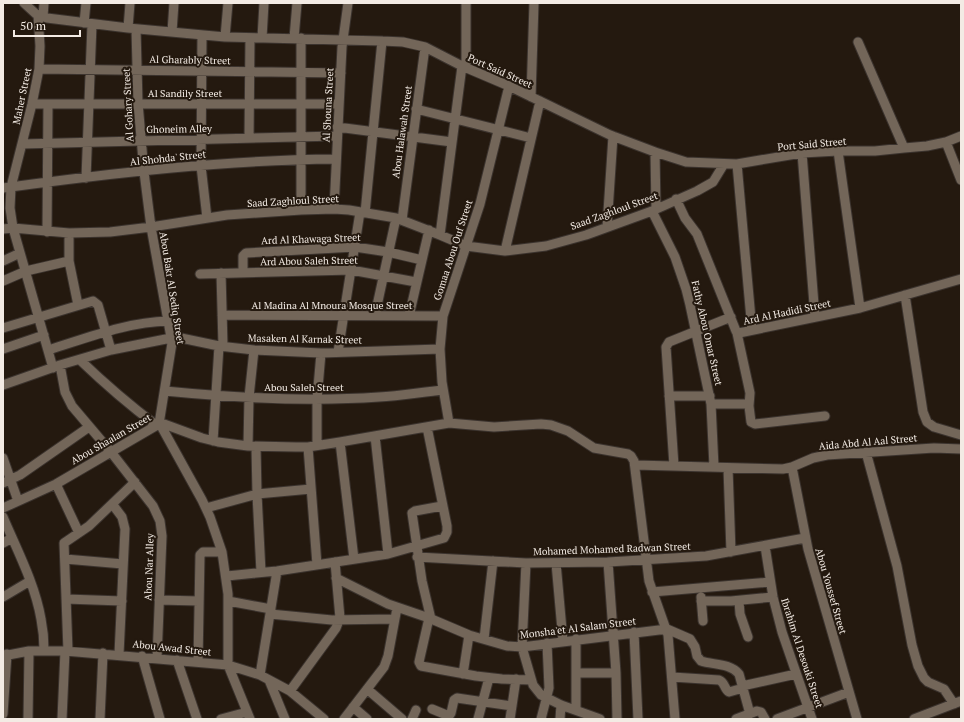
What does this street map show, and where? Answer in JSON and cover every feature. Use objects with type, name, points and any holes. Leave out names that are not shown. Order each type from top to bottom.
[{"type":"street","name":"Port Said Street","points":[[24,3],[40,16],[47,18],[132,28],[250,38],[297,38],[403,42],[425,47],[464,67],[509,86],[613,136],[654,152],[686,162],[737,164],[802,154],[838,151],[874,151],[927,146],[946,142],[961,136]]},
{"type":"street","name":"Maher Street","points":[[39,318],[13,228],[7,187],[22,144],[32,104],[39,69],[40,16],[44,3]]},
{"type":"street","points":[[86,3],[90,70],[86,178]]},
{"type":"street","name":"Al Gohary Street","points":[[130,3],[138,70],[138,103],[141,141],[151,227]]},
{"type":"street","points":[[172,32],[174,3]]},
{"type":"street","points":[[225,36],[228,3]]},
{"type":"street","points":[[262,38],[264,3]]},
{"type":"street","points":[[296,3],[297,38],[301,72],[301,210]]},
{"type":"street","name":"Al Shouna Street","points":[[334,209],[337,132],[347,3]]},
{"type":"street","points":[[440,234],[452,142],[464,67],[466,3]]},
{"type":"street","points":[[505,251],[531,138],[536,99],[534,3]]},
{"type":"street","points":[[202,35],[201,166],[207,218]]},
{"type":"street","points":[[248,138],[250,38]]},
{"type":"street","points":[[338,352],[355,247],[363,212],[382,41]]},
{"type":"street","points":[[858,42],[904,148]]},
{"type":"street","name":"Abou Halawah Street","points":[[375,315],[388,252],[399,219],[413,137],[425,47]]},
{"type":"street","name":"Al Gharably Street","points":[[39,69],[341,73]]},
{"type":"street","name":"Gomaa Abou Ouf Street","points":[[450,423],[443,390],[440,349],[443,316],[480,204],[509,86]]},
{"type":"street","name":"Al Sandily Street","points":[[32,104],[339,104]]},
{"type":"street","points":[[47,232],[48,104]]},
{"type":"street","points":[[416,110],[531,138]]},
{"type":"street","name":"Ghoneim Alley","points":[[22,144],[301,137],[337,132],[373,132],[452,142]]},
{"type":"street","points":[[607,227],[613,136]]},
{"type":"street","points":[[946,142],[961,180]]},
{"type":"street","points":[[838,151],[860,308]]},
{"type":"street","points":[[654,152],[654,210]]},
{"type":"street","points":[[802,154],[815,317]]},
{"type":"street","name":"Al Shohda' Street","points":[[7,187],[201,166],[301,159],[336,159]]},
{"type":"street","name":"Saad Zaghloul Street","points":[[3,229],[13,228],[69,233],[110,232],[227,215],[334,209],[363,212],[399,219],[440,234],[466,246],[505,251],[546,246],[607,227],[654,210],[697,191],[713,182],[724,164]]},
{"type":"street","points":[[737,164],[752,330]]},
{"type":"street","name":"Ard Al Hadidi Street","points":[[676,199],[684,218],[697,234],[737,333],[860,308],[961,280]]},
{"type":"street","name":"Fathy Abou Omar Street","points":[[654,210],[675,257],[686,289],[711,400],[714,467]]},
{"type":"street","name":"Abou Bakr Al Sediq Street","points":[[151,227],[172,349],[159,424]]},
{"type":"street","points":[[409,316],[429,230]]},
{"type":"street","points":[[69,233],[69,261],[78,305]]},
{"type":"street","name":"Ard Al Khawaga Street","points":[[243,273],[243,256],[246,253],[355,247],[388,252],[422,260]]},
{"type":"street","points":[[3,261],[20,253]]},
{"type":"street","points":[[3,281],[26,271],[69,261]]},
{"type":"street","name":"Ard Abou Saleh Street","points":[[200,274],[351,270],[416,282]]},
{"type":"street","points":[[213,441],[221,346],[221,273]]},
{"type":"street","points":[[905,295],[923,412],[927,422],[934,427],[961,435]]},
{"type":"street","points":[[3,328],[93,301],[97,303],[111,350]]},
{"type":"street","name":"Al Madina Al Mnoura Mosque Street","points":[[222,315],[443,316]]},
{"type":"street","points":[[674,466],[667,344],[672,340],[696,332],[731,317]]},
{"type":"street","name":"Abou Nar Alley","points":[[39,318],[48,350],[57,366],[62,384],[74,409],[135,482],[154,506],[157,513],[161,528],[157,658]]},
{"type":"street","points":[[48,350],[106,332],[150,322],[168,321]]},
{"type":"street","points":[[737,333],[750,393],[749,406],[751,422],[755,424],[824,416]]},
{"type":"street","points":[[3,349],[44,335]]},
{"type":"street","name":"Masaken Al Karnak Street","points":[[3,385],[57,366],[111,350],[171,338],[181,338],[221,346],[254,350],[338,352],[440,349]]},
{"type":"street","points":[[254,350],[248,397],[257,494],[261,572]]},
{"type":"street","points":[[317,565],[311,489],[312,446],[321,352]]},
{"type":"street","points":[[80,360],[122,399],[159,424],[206,508],[222,552],[226,576],[228,601],[228,665],[248,716],[221,719]]},
{"type":"street","name":"Abou Saleh Street","points":[[165,390],[216,396],[317,399],[379,397],[443,390]]},
{"type":"street","points":[[669,396],[744,404],[749,406]]},
{"type":"street","name":"Abou Shaalan Street","points":[[3,508],[56,484],[159,424],[213,441],[252,446],[312,446],[450,423],[494,427],[551,424],[573,434],[594,448],[628,454],[633,458],[635,465]]},
{"type":"street","points":[[7,482],[20,475],[89,427]]},
{"type":"street","points":[[226,576],[277,571],[388,554],[441,539],[446,535],[447,526],[427,427]]},
{"type":"street","points":[[375,436],[388,554]]},
{"type":"street","points":[[340,442],[354,559]]},
{"type":"street","name":"Aida Abd Al Aal Street","points":[[635,465],[783,469],[820,456],[934,448],[961,449]]},
{"type":"street","points":[[866,452],[897,566],[912,645],[918,666],[924,678],[928,682],[944,689],[957,702],[914,719]]},
{"type":"street","points":[[3,458],[7,482],[18,501]]},
{"type":"street","points":[[635,465],[648,581],[667,629],[675,719]]},
{"type":"street","name":"Abou Youssef Street","points":[[792,467],[805,538],[857,719]]},
{"type":"street","points":[[728,468],[732,552]]},
{"type":"street","points":[[62,719],[67,651],[65,542],[89,526],[135,482]]},
{"type":"street","points":[[56,484],[79,533]]},
{"type":"street","points":[[206,508],[257,494],[311,489]]},
{"type":"street","points":[[112,504],[124,522],[124,564],[119,654]]},
{"type":"street","points":[[442,506],[412,512],[417,557],[430,619],[420,664],[424,667],[489,678],[531,680]]},
{"type":"street","points":[[4,522],[30,581],[42,620],[44,650]]},
{"type":"street","points":[[3,543],[12,538]]},
{"type":"street","name":"Mohamed Mohamed Radwan Street","points":[[417,557],[526,563],[608,562],[706,556],[805,538]]},
{"type":"street","name":"Ibrahim Al Desouki Street","points":[[765,546],[770,582],[782,632],[812,719]]},
{"type":"street","points":[[198,662],[200,555],[203,552],[222,552]]},
{"type":"street","points":[[65,560],[124,564]]},
{"type":"street","points":[[484,639],[493,561]]},
{"type":"street","points":[[290,691],[336,628],[340,620],[335,562]]},
{"type":"street","points":[[608,562],[616,673],[617,719]]},
{"type":"street","points":[[526,563],[522,646],[531,680],[536,690],[547,698],[561,705],[600,719]]},
{"type":"street","points":[[556,563],[563,641]]},
{"type":"street","points":[[260,675],[277,571]]},
{"type":"street","name":"Monsha'et Al Salam Street","points":[[336,578],[397,608],[470,635],[507,646],[522,646],[667,629]]},
{"type":"street","points":[[3,597],[30,581]]},
{"type":"street","points":[[652,592],[770,582]]},
{"type":"street","points":[[700,588],[703,622]]},
{"type":"street","points":[[702,602],[739,601],[773,597]]},
{"type":"street","points":[[66,599],[122,601]]},
{"type":"street","points":[[159,600],[199,601]]},
{"type":"street","points":[[228,601],[270,612],[340,620],[395,619]]},
{"type":"street","points":[[739,601],[740,614],[748,636]]},
{"type":"street","points":[[344,719],[381,672],[386,661],[397,608]]},
{"type":"street","points":[[667,629],[690,639],[695,646],[698,659],[701,661],[731,667],[736,670],[739,674],[742,687],[752,712]]},
{"type":"street","points":[[634,632],[638,719]]},
{"type":"street","points":[[464,674],[470,635]]},
{"type":"street","points":[[576,639],[576,710]]},
{"type":"street","points":[[541,719],[549,688],[547,643]]},
{"type":"street","name":"Abou Awad Street","points":[[5,655],[44,650],[67,651],[142,656],[228,665],[260,675],[290,691],[324,719]]},
{"type":"street","points":[[28,719],[29,651]]},
{"type":"street","points":[[100,719],[103,653]]},
{"type":"street","points":[[3,714],[5,655]]},
{"type":"street","points":[[142,656],[160,719]]},
{"type":"street","points":[[177,660],[197,719]]},
{"type":"street","points":[[576,673],[616,673]]},
{"type":"street","points":[[672,677],[719,680],[729,692],[742,687],[796,674]]},
{"type":"street","points":[[478,719],[489,678]]},
{"type":"street","points":[[510,719],[516,679]]},
{"type":"street","points":[[269,680],[284,719]]},
{"type":"street","points":[[367,689],[402,719]]},
{"type":"street","points":[[777,719],[849,692]]},
{"type":"street","points":[[432,709],[449,716],[455,698],[512,706]]},
{"type":"street","points":[[560,719],[561,705]]},
{"type":"street","points":[[353,707],[367,719]]},
{"type":"street","points":[[736,719],[752,712],[760,712],[765,719]]}]
